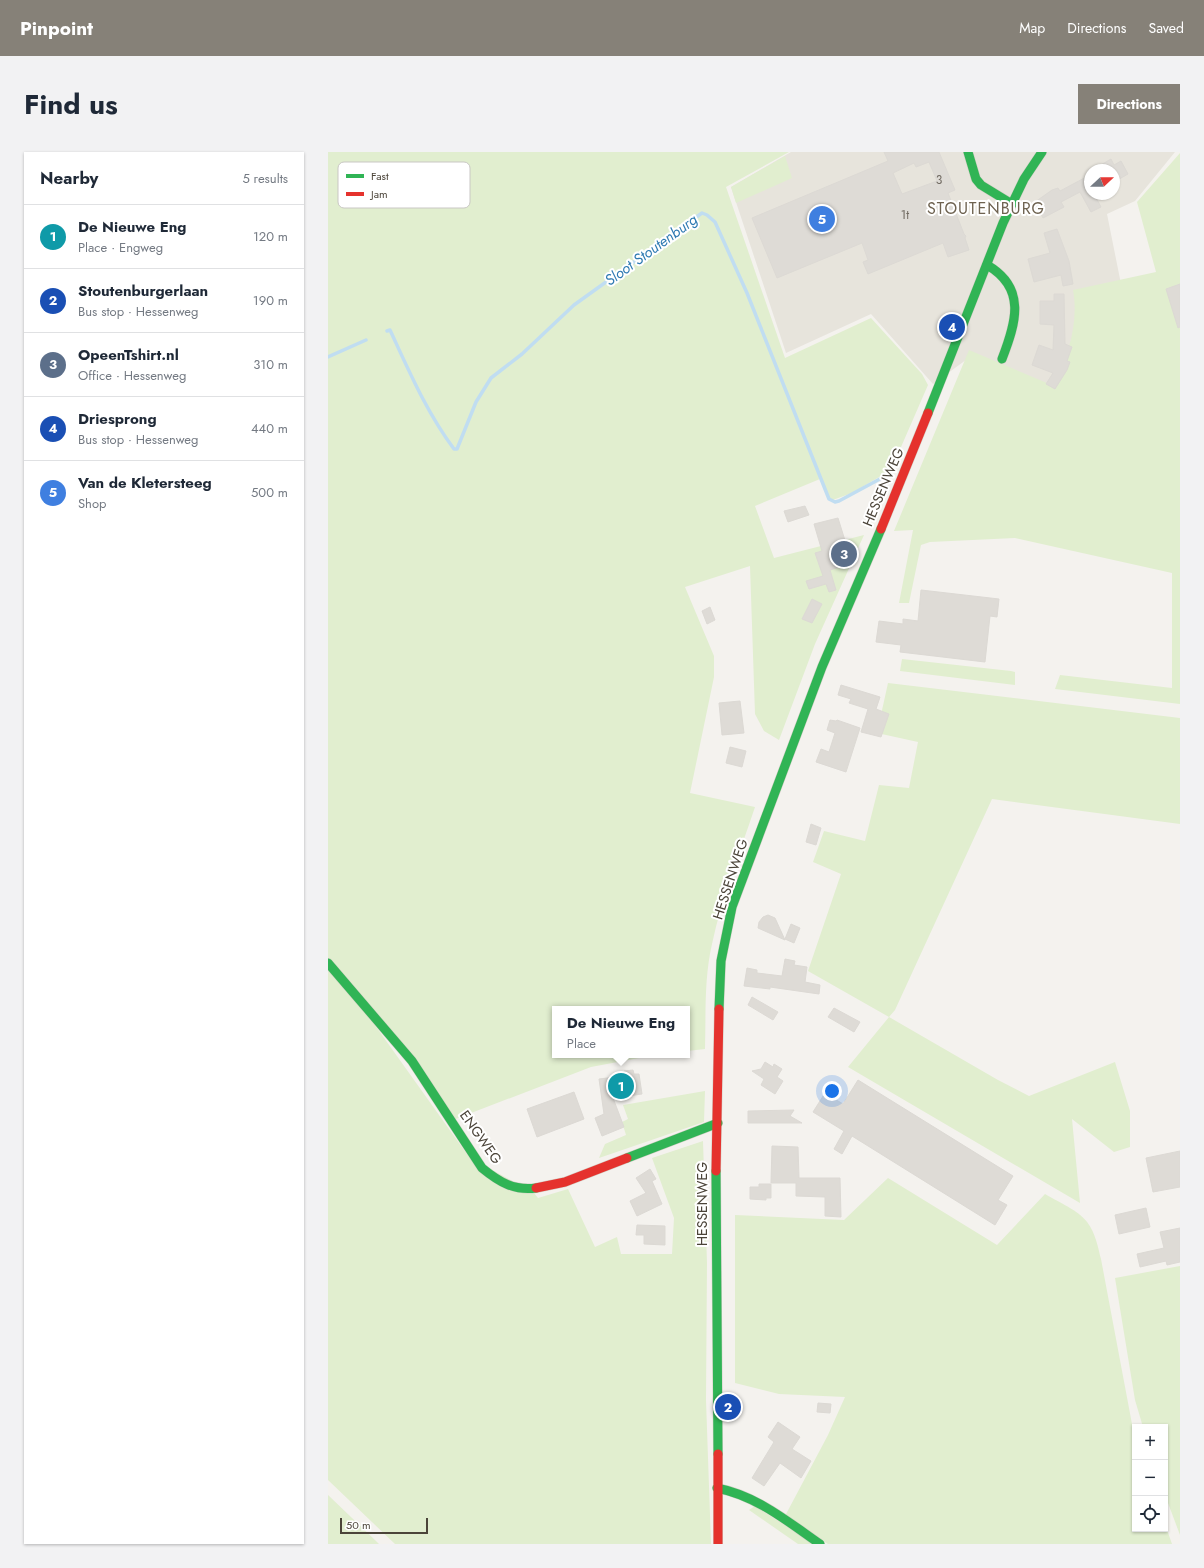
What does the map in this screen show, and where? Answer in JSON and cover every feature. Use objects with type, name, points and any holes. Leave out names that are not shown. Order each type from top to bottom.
[{"type":"street","points":[[968,152],[976,179],[981,185],[1012,204]]},
{"type":"street","name":"HESSENWEG","points":[[718,1544],[716,1177],[721,961],[732,907],[822,666],[908,465],[1012,204],[1024,179],[1042,152]]},
{"type":"street","points":[[987,265],[998,270],[1010,285],[1013,294],[1015,320],[1011,338],[1002,359]]},
{"type":"street","name":"ENGWEG","points":[[328,963],[412,1061],[482,1168],[497,1181],[516,1189],[539,1188],[565,1182],[718,1123]]},
{"type":"street","points":[[717,1488],[728,1489],[751,1498],[820,1544]]},
{"type":"shaded area","points":[[791,152],[1175,152],[1135,201],[1107,214],[1121,284],[1063,394],[970,357],[933,384],[871,314],[786,353],[731,187]]},
{"type":"green space","points":[[328,152],[789,152],[726,187],[785,358],[871,318],[922,374],[928,385],[891,470],[852,493],[830,501],[820,479],[755,506],[774,558],[864,535],[815,644],[779,740],[764,731],[755,714],[750,566],[685,587],[714,656],[714,677],[690,793],[755,807],[726,892],[709,957],[705,1049],[690,1051],[690,1006],[552,1006],[552,1058],[639,1058],[591,1067],[453,1120],[328,958]]},
{"type":"green space","points":[[1180,153],[1180,704],[1055,689],[1060,675],[1172,688],[1172,573],[1015,538],[930,542],[921,545],[909,603],[899,603],[913,530],[894,531],[969,350],[1054,386],[1064,363],[1071,339],[1075,315],[1073,290],[1156,272],[1137,202]]},
{"type":"green space","points":[[785,156],[792,178],[736,203],[731,187]]},
{"type":"green space","points":[[902,659],[1011,671],[1015,672],[1015,685],[900,671]]},
{"type":"green space","points":[[888,683],[1180,718],[1180,824],[992,799],[895,1010],[889,1017],[808,971],[841,874],[813,862],[824,831],[865,841],[879,785],[909,788],[918,742],[877,733]]},
{"type":"green space","points":[[328,967],[357,1000],[469,1157],[534,1193],[538,1198],[568,1189],[595,1247],[617,1237],[621,1254],[672,1254],[674,1218],[652,1158],[703,1141],[707,1263],[706,1400],[711,1544],[395,1544],[328,1480]]},
{"type":"green space","points":[[889,1017],[998,1080],[1029,1096],[1115,1062],[1130,1111],[1130,1147],[1114,1152],[1072,1119],[1080,1203],[848,1067]]},
{"type":"green space","points":[[705,1091],[704,1122],[599,1158],[605,1144],[626,1135],[622,1122],[628,1119],[623,1105]]},
{"type":"green space","points":[[888,1178],[997,1245],[1045,1194],[1077,1212],[1084,1218],[1094,1233],[1098,1244],[1132,1424],[1132,1532],[1168,1532],[1172,1544],[828,1544],[785,1516],[828,1435],[845,1397],[779,1394],[735,1383],[735,1215],[844,1220]]},
{"type":"green space","points":[[1180,1266],[1180,1535],[1168,1503],[1168,1424],[1142,1424],[1135,1400],[1115,1278]]},
{"type":"green space","points":[[328,1495],[376,1541],[379,1544],[328,1544]]},
{"type":"green space","points":[[755,1506],[814,1544],[798,1544],[749,1510]]},
{"type":"building","points":[[884,152],[939,152],[955,190],[948,193],[966,236],[965,238],[969,250],[948,257],[943,243],[868,274],[863,262],[868,260],[862,243],[777,278],[752,218],[888,161]],"holes":[[[929,162],[937,181],[902,194],[893,173],[914,163],[916,167]]]},
{"type":"building","points":[[1111,159],[1114,164],[1102,164]]},
{"type":"building","points":[[1121,161],[1128,174],[1120,179],[1120,164],[1116,164]]},
{"type":"building","points":[[1084,178],[1084,199],[1080,192],[1061,202],[1064,207],[1043,218],[1035,202],[1052,190],[1058,188],[1060,191]]},
{"type":"building","points":[[1084,200],[1097,200],[1101,207],[1091,212]]},
{"type":"building","points":[[1057,229],[1069,261],[1073,284],[1063,286],[1061,275],[1034,282],[1028,259],[1050,253],[1044,233]]},
{"type":"building","points":[[1180,284],[1180,327],[1178,328],[1166,289]]},
{"type":"building","points":[[1054,294],[1064,294],[1065,344],[1072,347],[1067,361],[1070,362],[1067,370],[1055,389],[1046,384],[1053,373],[1032,365],[1039,345],[1053,350],[1054,325],[1040,324],[1040,301],[1054,301]]},
{"type":"building","points":[[805,506],[809,515],[788,522],[784,511]]},
{"type":"building","points":[[838,518],[852,563],[830,570],[836,590],[829,592],[826,584],[809,589],[806,581],[823,576],[815,553],[822,551],[814,524]]},
{"type":"building","points":[[921,590],[999,599],[997,617],[990,616],[985,662],[900,652],[901,645],[876,642],[879,621],[903,624],[903,619],[918,621]]},
{"type":"building","points":[[812,599],[822,604],[812,623],[802,619]]},
{"type":"building","points":[[710,607],[715,620],[707,624],[702,611]]},
{"type":"building","points":[[841,685],[880,697],[876,709],[889,714],[881,737],[861,732],[868,709],[849,703],[851,699],[838,695]]},
{"type":"building","points":[[740,701],[744,733],[722,735],[719,703]]},
{"type":"building","points":[[830,720],[837,720],[860,728],[846,772],[816,762],[821,749],[829,752],[835,733],[827,730]]},
{"type":"building","points":[[730,747],[746,751],[742,767],[726,763]]},
{"type":"building","points":[[811,824],[821,828],[816,845],[806,842]]},
{"type":"building","points":[[768,915],[775,918],[785,940],[758,928],[759,922],[763,917]]},
{"type":"building","points":[[791,924],[800,928],[794,943],[785,939]]},
{"type":"building","points":[[785,959],[795,961],[794,965],[807,967],[805,982],[820,985],[819,994],[770,987],[770,989],[744,986],[747,968],[757,970],[757,973],[782,976]]},
{"type":"building","points":[[752,997],[778,1012],[773,1020],[748,1005]]},
{"type":"building","points":[[834,1008],[860,1022],[854,1032],[828,1017]]},
{"type":"building","points":[[765,1062],[773,1067],[774,1064],[782,1069],[777,1077],[783,1081],[775,1094],[761,1085],[764,1079],[752,1071],[761,1069]]},
{"type":"building","points":[[633,1070],[634,1074],[639,1074],[642,1094],[613,1098],[624,1127],[602,1136],[595,1118],[604,1114],[599,1079],[624,1076],[624,1071]]},
{"type":"building","points":[[858,1080],[1013,1176],[998,1200],[1007,1205],[995,1225],[852,1136],[842,1154],[834,1149],[844,1131],[813,1112],[825,1093],[843,1104]]},
{"type":"building","points":[[574,1092],[584,1119],[537,1137],[527,1109]]},
{"type":"building","points":[[794,1110],[790,1116],[802,1123],[748,1123],[748,1111]]},
{"type":"building","points":[[772,1146],[798,1147],[799,1178],[840,1178],[841,1217],[825,1216],[825,1197],[796,1196],[796,1183],[771,1183]]},
{"type":"building","points":[[1180,1151],[1180,1187],[1153,1192],[1146,1158]]},
{"type":"building","points":[[650,1169],[656,1179],[652,1181],[662,1204],[637,1216],[630,1201],[646,1193],[636,1178]]},
{"type":"building","points":[[759,1184],[771,1184],[771,1198],[766,1198],[766,1200],[750,1199],[750,1187],[759,1187]]},
{"type":"building","points":[[1146,1208],[1150,1227],[1119,1234],[1115,1215]]},
{"type":"building","points":[[637,1225],[665,1226],[665,1245],[644,1244],[644,1235],[636,1235]]},
{"type":"building","points":[[1180,1228],[1180,1262],[1167,1265],[1166,1261],[1140,1267],[1137,1254],[1164,1248],[1160,1232]]},
{"type":"building","points":[[818,1403],[831,1404],[830,1413],[817,1412]]},
{"type":"building","points":[[778,1422],[800,1437],[792,1449],[811,1461],[801,1478],[780,1463],[764,1486],[752,1478],[774,1442],[768,1437]]},
{"type":"waterway","name":"Sloot Stoutenburg","points":[[387,331],[390,330],[435,421],[454,449],[457,449],[476,402],[491,378],[522,354],[574,305],[702,213],[707,215],[715,222],[747,293],[829,499],[835,502],[839,501],[891,473]]},
{"type":"waterway","name":"Sloot Stoutenburg","points":[[328,357],[366,340]]},
{"type":"traffic: fast","points":[[968,152],[976,179],[981,185],[1012,204]]},
{"type":"traffic: fast","points":[[928,413],[1003,223],[1024,179],[1042,152]]},
{"type":"traffic: fast","points":[[987,265],[1000,274],[1008,284],[1013,295],[1015,307],[1014,320],[1002,359]]},
{"type":"traffic: fast","points":[[719,1009],[721,961],[732,907],[822,667],[881,529]]},
{"type":"traffic: fast","points":[[328,963],[412,1061],[482,1168],[501,1181],[514,1187],[528,1189],[536,1188]]},
{"type":"traffic: fast","points":[[627,1158],[718,1123]]},
{"type":"traffic: fast","points":[[716,1171],[718,1454]]},
{"type":"traffic: fast","points":[[717,1488],[745,1497],[771,1510],[820,1544]]},
{"type":"traffic: jam","points":[[881,529],[928,413]]},
{"type":"traffic: jam","points":[[716,1171],[719,1009]]},
{"type":"traffic: jam","points":[[536,1188],[565,1182],[627,1158]]},
{"type":"traffic: jam","points":[[718,1454],[718,1544]]},
{"type":"place","name":"Van de Kletersteeg","points":[[822,219]]},
{"type":"place","name":"Driesprong","points":[[952,327]]},
{"type":"place","name":"OpeenTshirt.nl","points":[[844,554]]},
{"type":"place","name":"De Nieuwe Eng","points":[[621,1086]]},
{"type":"place","name":"Stoutenburgerlaan","points":[[728,1407]]},
{"type":"district","name":"STOUTENBURG","points":[[986,208]]}]
